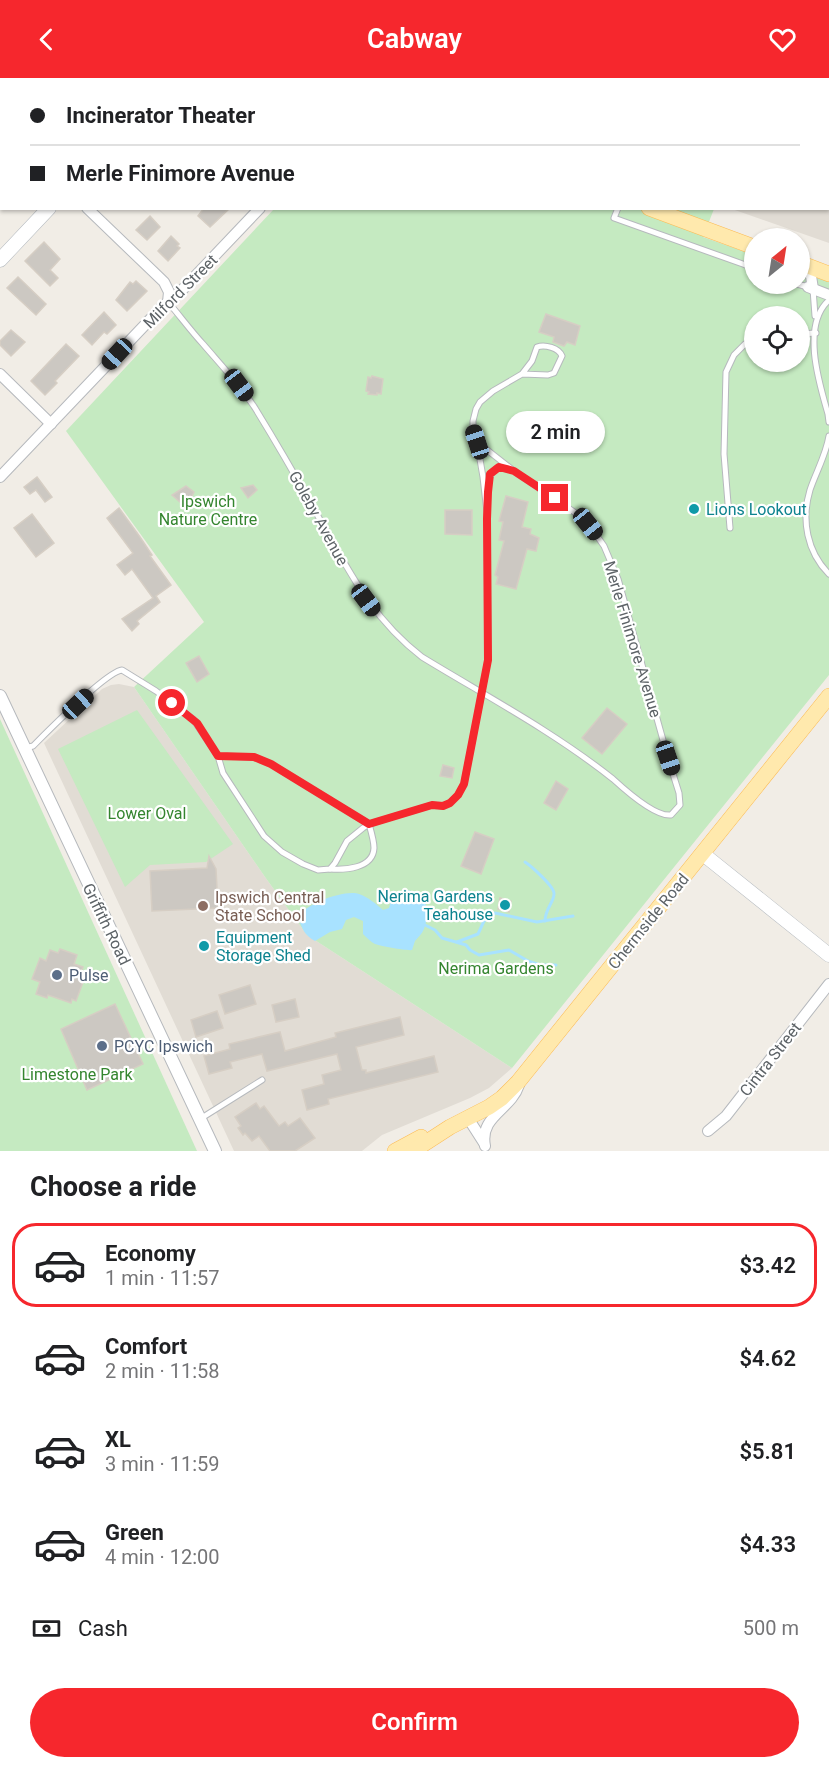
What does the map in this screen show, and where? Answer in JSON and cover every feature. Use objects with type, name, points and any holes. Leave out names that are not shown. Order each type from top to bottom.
[{"type":"main road","points":[[0,260],[47,210]]},
{"type":"main road","points":[[654,210],[744,243]]},
{"type":"main road","points":[[684,210],[744,232]]},
{"type":"main road","points":[[810,261],[829,263]]},
{"type":"main road","points":[[810,264],[829,274]]},
{"type":"main road","name":"Chermside Road","points":[[413,1151],[497,1101],[520,1079],[829,696]]},
{"type":"main road","points":[[703,854],[829,955]]},
{"type":"main road","name":"Chermside Road","points":[[395,1151],[416,1139],[450,1127]]},
{"type":"street","points":[[89,210],[164,282],[169,292],[168,303]]},
{"type":"street","name":"Milford Street","points":[[0,477],[258,210]]},
{"type":"street","points":[[810,288],[829,295]]},
{"type":"street","points":[[0,374],[51,424]]},
{"type":"street","name":"Griffith Road","points":[[0,696],[215,1151]]},
{"type":"street","name":"Cintra Street","points":[[708,1131],[726,1116],[829,984]]},
{"type":"street","points":[[487,1149],[484,1137],[486,1126],[513,1098],[520,1079]]},
{"type":"street","points":[[468,1118],[487,1149]]},
{"type":"lane","points":[[617,210],[614,218],[744,264]]},
{"type":"lane","points":[[808,294],[816,323],[816,366],[829,422]]},
{"type":"lane","points":[[816,323],[820,310],[829,300]]},
{"type":"lane","name":"Goleby Avenue","points":[[168,303],[254,406],[355,582],[377,614],[404,644],[575,751],[655,811],[668,816],[677,810]]},
{"type":"lane","points":[[810,333],[816,333]]},
{"type":"lane","points":[[487,512],[477,442],[473,431],[477,406],[493,391],[522,374],[532,362],[537,347],[540,345],[559,350],[561,353],[554,373],[548,375],[522,374]]},
{"type":"lane","points":[[730,528],[724,454],[726,372],[734,355],[744,345]]},
{"type":"lane","points":[[829,436],[827,450],[810,490],[806,511],[806,531],[810,546],[817,560],[829,574]]},
{"type":"lane","name":"Merle Finimore Avenue","points":[[477,442],[514,471],[577,514],[588,524],[604,546],[618,579],[680,793],[681,802],[677,810]]},
{"type":"lane","points":[[330,868],[347,842],[369,824],[432,805],[443,806],[458,795],[464,784],[488,660],[487,512],[489,479],[492,471],[499,467],[514,471]]},
{"type":"lane","points":[[25,748],[33,746],[102,681],[119,670],[127,672],[193,719],[218,756],[223,773],[264,836],[282,852],[318,870],[353,868],[371,858],[374,849],[369,824],[271,764],[254,757],[218,756]]},
{"type":"lane","points":[[200,1120],[262,1080]]},
{"type":"shaded area","points":[[735,210],[829,210],[829,243],[810,236],[810,228],[786,228]]},
{"type":"shaded area","name":"Ipswich Central State School","points":[[119,684],[134,687],[307,935],[512,1068],[489,1088],[382,1135],[362,1151],[234,1151],[44,743],[102,689]]},
{"type":"green space","points":[[273,210],[714,210],[703,237],[744,251],[744,294],[810,294],[810,274],[829,281],[829,675],[512,1068],[307,935],[134,687],[204,622],[66,431]]},
{"type":"green space","name":"Lower Oval","points":[[137,710],[233,844],[206,862],[150,865],[125,887],[58,749]]},
{"type":"green space","name":"Limestone Park","points":[[0,719],[197,1151],[0,1151]]},
{"type":"water","points":[[404,890],[418,894],[427,909],[424,929],[415,941],[412,950],[374,943],[363,934],[363,921],[354,917],[346,920],[342,929],[330,932],[315,941],[306,934],[298,917],[309,907],[326,899],[353,893],[362,895],[383,910],[389,908],[393,894]]},
{"type":"building","points":[[202,210],[228,210],[210,227],[198,216]]},
{"type":"building","points":[[150,216],[160,227],[147,240],[136,230]]},
{"type":"building","points":[[171,236],[180,248],[168,261],[158,251]]},
{"type":"building","points":[[44,242],[60,259],[50,270],[58,278],[50,286],[25,261]]},
{"type":"building","points":[[18,277],[46,304],[36,315],[7,288]]},
{"type":"building","points":[[136,281],[147,291],[127,311],[116,300],[130,282],[133,284]]},
{"type":"building","points":[[104,312],[116,325],[107,334],[104,332],[92,345],[82,335]]},
{"type":"building","points":[[546,314],[580,326],[575,345],[567,342],[564,346],[553,342],[554,337],[539,332]]},
{"type":"building","points":[[11,330],[25,342],[11,356],[0,345],[0,341]]},
{"type":"building","points":[[66,344],[79,356],[45,395],[31,381]]},
{"type":"building","points":[[368,377],[383,379],[381,394],[368,394],[369,392],[366,391]]},
{"type":"building","points":[[37,477],[52,497],[45,502],[36,490],[30,494],[24,487]]},
{"type":"building","points":[[253,485],[257,490],[248,498],[241,488]]},
{"type":"building","points":[[186,486],[194,492],[187,508],[172,495]]},
{"type":"building","points":[[506,496],[528,502],[522,527],[531,529],[530,534],[539,538],[536,551],[527,549],[516,589],[496,584],[498,577],[495,575],[504,541],[499,540],[503,522],[499,521]]},
{"type":"building","points":[[119,508],[171,585],[156,596],[160,602],[137,621],[139,624],[132,631],[122,619],[153,598],[132,569],[125,575],[117,565],[133,553],[107,518]]},
{"type":"building","points":[[445,510],[472,510],[472,535],[445,534]]},
{"type":"building","points":[[32,514],[54,543],[36,557],[14,528]]},
{"type":"building","points":[[199,656],[209,674],[197,682],[186,663]]},
{"type":"building","points":[[607,708],[627,724],[602,754],[582,738]]},
{"type":"building","points":[[443,765],[454,768],[452,778],[440,776]]},
{"type":"building","points":[[556,781],[568,789],[556,810],[544,803]]},
{"type":"building","points":[[475,832],[494,839],[481,874],[461,866]]},
{"type":"building","points":[[209,856],[216,869],[218,908],[152,911],[150,871],[207,868]]},
{"type":"building","name":"Nerima Gardens Teahouse","points":[[500,898],[511,901],[509,912],[498,909]]},
{"type":"building","name":"Pulse","points":[[60,949],[77,955],[74,964],[83,967],[80,975],[83,976],[81,982],[83,982],[76,1001],[72,999],[71,1003],[48,995],[47,998],[36,994],[40,982],[32,979],[40,958],[46,961],[50,950],[58,953]]},
{"type":"building","points":[[250,985],[256,1004],[225,1014],[219,995]]},
{"type":"building","points":[[295,999],[299,1017],[276,1022],[272,1005]]},
{"type":"building","name":"PCYC Ipswich","points":[[115,1004],[143,1064],[87,1090],[61,1029]]},
{"type":"building","points":[[217,1011],[223,1028],[196,1037],[191,1020]]},
{"type":"building","points":[[400,1017],[404,1035],[356,1047],[362,1070],[366,1070],[366,1073],[434,1056],[438,1072],[328,1099],[329,1104],[307,1110],[302,1090],[324,1084],[322,1075],[341,1070],[337,1054],[267,1071],[262,1054],[230,1062],[232,1068],[209,1074],[204,1056],[230,1049],[229,1044],[280,1032],[285,1051],[336,1037],[335,1033]]},
{"type":"building","points":[[256,1103],[260,1109],[264,1106],[279,1126],[285,1122],[288,1126],[300,1118],[315,1138],[295,1151],[270,1151],[259,1136],[252,1141],[238,1128],[241,1126],[235,1117]]},
{"type":"waterway","points":[[525,862],[542,877],[553,891],[554,897],[546,913],[545,921]]},
{"type":"waterway","points":[[457,942],[478,934],[484,921],[495,913],[537,922],[573,916]]},
{"type":"waterway","points":[[425,925],[435,930],[442,938],[466,945],[479,955],[509,950],[540,965],[556,965]]},
{"type":"place","name":"Lions Lookout","points":[[694,509]]},
{"type":"place","name":"Nerima Gardens Teahouse","points":[[505,905]]},
{"type":"place","name":"Ipswich Central State School","points":[[203,906]]},
{"type":"place","name":"Equipment Storage Shed","points":[[204,946]]},
{"type":"place","name":"Pulse","points":[[57,975]]},
{"type":"place","name":"PCYC Ipswich","points":[[102,1046]]},
{"type":"route","points":[[172,703],[197,723],[218,756],[254,757],[271,764],[369,824],[432,805],[443,806],[450,803],[464,784],[488,660],[486,567],[490,474],[499,467],[514,471],[555,498]]},
{"type":"park label","name":"Ipswich Nature Centre","points":[[208,510]]},
{"type":"park label","name":"Nerima Gardens","points":[[496,968]]}]
